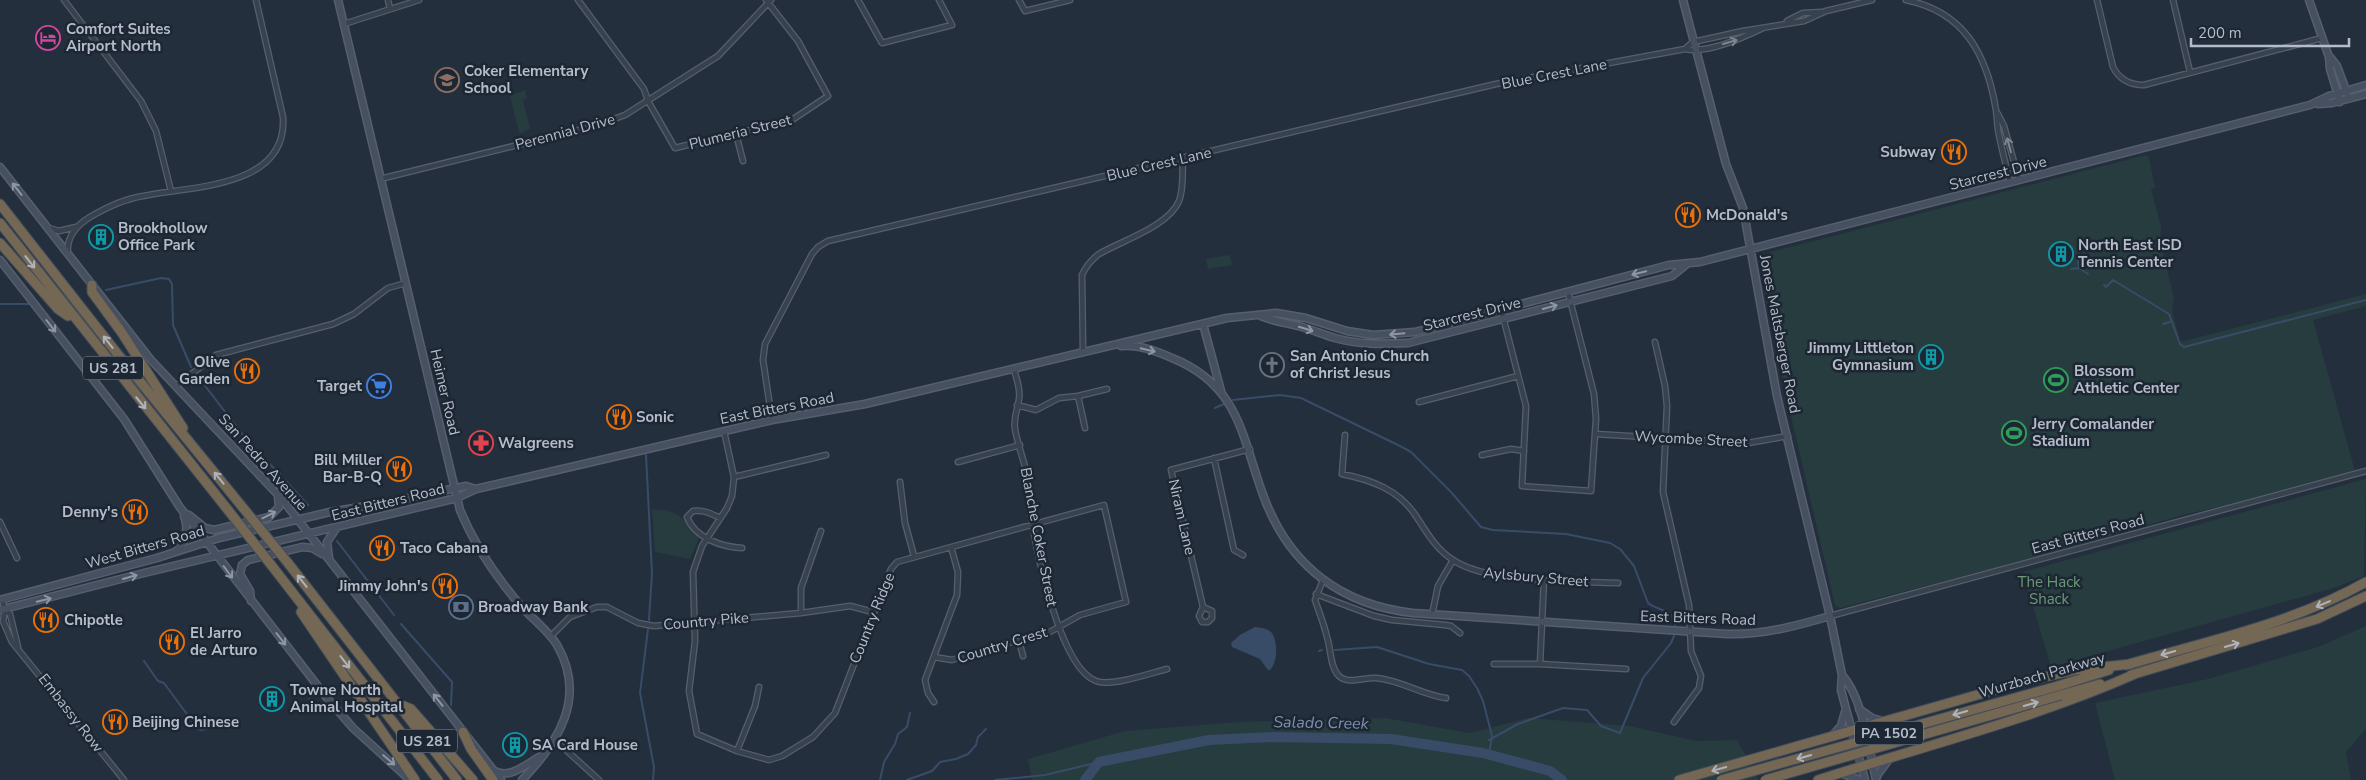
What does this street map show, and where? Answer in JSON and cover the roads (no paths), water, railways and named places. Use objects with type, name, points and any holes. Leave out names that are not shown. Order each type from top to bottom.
[{"type":"highway","name":"US 281","points":[[0,204],[116,352],[288,563],[457,780]]},
{"type":"highway","name":"US 281","points":[[0,223],[228,510],[438,780]]},
{"type":"highway","points":[[0,243],[58,309],[79,324]]},
{"type":"highway","points":[[92,286],[92,292],[129,342],[174,412],[194,448]]},
{"type":"highway","points":[[283,581],[308,624],[415,780]]},
{"type":"highway","name":"Wurzbach Parkway","points":[[1765,780],[2060,690],[2131,664],[2299,614],[2340,597],[2366,582]]},
{"type":"highway","name":"Wurzbach Parkway","points":[[1721,780],[2060,690],[2135,674],[2318,619],[2366,596]]},
{"type":"highway","points":[[1679,780],[1864,729],[2020,683],[2074,670],[2131,664]]},
{"type":"highway","points":[[1818,780],[2021,718],[2086,695],[2135,674]]},
{"type":"highway","points":[[397,703],[411,709],[473,780]]},
{"type":"highway","points":[[1884,722],[1879,736],[1882,749],[1893,756]]},
{"type":"highway","points":[[463,732],[470,748],[493,780]]},
{"type":"main road","name":"Heimer Road","points":[[338,0],[457,498],[468,530],[519,604],[550,636],[564,660],[569,686],[566,715],[555,740],[522,780]]},
{"type":"main road","name":"Jones Maltsberger Road","points":[[1683,0],[1726,164],[1743,208],[1777,396],[1830,616],[1842,675],[1842,690],[1846,709],[1865,780]]},
{"type":"main road","points":[[2309,0],[2329,57],[2330,69],[2340,102]]},
{"type":"main road","points":[[2329,57],[2337,66],[2349,99]]},
{"type":"main road","name":"Starcrest Drive","points":[[1083,351],[1227,318],[1276,313],[1347,331],[1376,335],[1415,332],[1670,265],[1687,264],[1751,249],[2314,104],[2366,85]]},
{"type":"main road","name":"Starcrest Drive","points":[[2314,104],[2340,102],[2366,94]]},
{"type":"main road","name":"San Pedro Avenue","points":[[0,167],[151,360],[278,494],[501,780]]},
{"type":"main road","points":[[0,260],[130,428],[179,506],[216,556],[341,716],[410,780]]},
{"type":"main road","name":"Starcrest Drive","points":[[1260,316],[1274,322],[1302,327],[1355,343],[1376,345],[1408,343],[1672,276],[1687,264]]},
{"type":"main road","points":[[1203,324],[1222,392]]},
{"type":"main road","points":[[1322,334],[1326,325]]},
{"type":"main road","points":[[1376,335],[1376,345]]},
{"type":"main road","points":[[1083,351],[1125,346],[1161,353],[1193,368],[1222,392]]},
{"type":"main road","name":"East Bitters Road","points":[[216,556],[457,498],[476,489],[772,420],[865,404],[1083,351]]},
{"type":"main road","name":"East Bitters Road","points":[[1222,392],[1240,422],[1265,500],[1274,521],[1296,554],[1323,580],[1344,594],[1378,607],[1432,615],[1690,632],[1756,634],[1830,616]]},
{"type":"main road","name":"East Bitters Road","points":[[298,520],[466,486],[476,489]]},
{"type":"main road","points":[[179,506],[202,526],[214,530],[271,516],[279,508],[278,494]]},
{"type":"main road","points":[[172,554],[180,547],[186,533],[186,520],[179,506]]},
{"type":"main road","name":"West Bitters Road","points":[[1,599],[172,554],[206,542],[298,520]]},
{"type":"main road","points":[[329,559],[327,542],[338,527]]},
{"type":"main road","points":[[251,601],[250,591],[240,574],[242,565],[248,560],[304,546],[314,548],[329,559]]},
{"type":"main road","name":"West Bitters Road","points":[[2,610],[216,556]]},
{"type":"main road","name":"Jones Maltsberger Road","points":[[1842,675],[1852,687],[1876,780]]},
{"type":"main road","points":[[1858,708],[1872,718],[1884,722]]},
{"type":"main road","points":[[1829,738],[1841,726],[1846,709]]},
{"type":"main road","name":"Heimer Road","points":[[492,769],[498,773],[508,774],[542,755]]},
{"type":"main road","points":[[1876,780],[1884,764],[1893,756]]},
{"type":"main road","points":[[1839,773],[1850,775],[1860,780]]},
{"type":"street","points":[[64,0],[142,103],[156,131],[170,191]]},
{"type":"street","points":[[47,227],[59,231],[76,227],[99,212],[127,200],[170,191],[197,189],[221,183],[265,163],[279,149],[284,134],[284,117],[256,0]]},
{"type":"street","points":[[388,0],[390,9]]},
{"type":"street","points":[[344,24],[419,0]]},
{"type":"street","points":[[578,0],[644,89],[648,101]]},
{"type":"street","points":[[858,0],[882,43],[952,25],[939,0]]},
{"type":"street","points":[[1019,0],[1025,11],[1070,0]]},
{"type":"street","points":[[1784,23],[1803,13],[1826,11],[1872,0]]},
{"type":"street","points":[[1906,0],[1927,5],[1945,15],[1968,35],[1985,65],[2010,182]]},
{"type":"street","points":[[2097,0],[2113,67],[2119,76],[2133,85],[2144,85],[2322,38]]},
{"type":"street","points":[[2173,0],[2190,72]]},
{"type":"street","name":"Perennial Drive","points":[[380,179],[591,127],[626,115],[718,56],[768,1]]},
{"type":"street","name":"Plumeria Street","points":[[648,101],[675,148],[792,120],[828,96],[798,42],[768,1]]},
{"type":"street","points":[[1685,49],[1693,42],[1784,23],[1804,21],[1826,11]]},
{"type":"street","points":[[1696,52],[1745,37],[1763,28]]},
{"type":"street","name":"Blue Crest Lane","points":[[772,420],[763,350],[806,263],[818,247],[828,242],[1496,84],[1685,49],[1696,52]]},
{"type":"street","points":[[1996,111],[2004,126],[2019,180]]},
{"type":"street","points":[[736,134],[743,161]]},
{"type":"street","points":[[1083,351],[1082,276],[1084,269],[1099,254],[1159,223],[1172,213],[1180,199],[1183,159]]},
{"type":"street","points":[[69,255],[68,243],[76,227]]},
{"type":"street","points":[[176,386],[216,355],[332,324],[354,314],[388,288],[406,283]]},
{"type":"street","points":[[1500,310],[1526,406],[1522,486],[1591,491],[1594,394],[1568,292]]},
{"type":"street","points":[[1655,342],[1665,386],[1666,438],[1663,492],[1690,605],[1691,651],[1699,668],[1700,684],[1674,722]]},
{"type":"street","name":"Blanche Coker Street","points":[[1014,369],[1020,396],[1017,405],[1015,429],[1029,485],[1033,524],[1058,627],[1079,665],[1089,677],[1097,682],[1119,680],[1167,669]]},
{"type":"street","points":[[1419,402],[1518,376]]},
{"type":"street","points":[[1017,405],[1036,410],[1059,398],[1078,396],[1107,389]]},
{"type":"street","points":[[1078,396],[1085,428]]},
{"type":"street","points":[[694,622],[693,572],[698,554],[706,538],[730,502],[734,477],[724,431]]},
{"type":"street","name":"Wycombe Street","points":[[1594,434],[1748,443],[1788,436]]},
{"type":"street","name":"Aylsbury Street","points":[[1345,435],[1342,474],[1370,480],[1396,495],[1411,509],[1438,547],[1453,560],[1471,570],[1490,575],[1618,583]]},
{"type":"street","points":[[958,462],[1020,445]]},
{"type":"street","points":[[1242,555],[1234,550],[1214,458],[1250,449]]},
{"type":"street","points":[[1482,456],[1511,449],[1524,451]]},
{"type":"street","points":[[734,477],[826,455]]},
{"type":"street","name":"Niram Lane","points":[[1203,607],[1172,470],[1214,458]]},
{"type":"street","name":"East Bitters Road","points":[[1830,616],[2366,472]]},
{"type":"street","points":[[900,482],[905,523],[914,556]]},
{"type":"street","name":"Country Ridge","points":[[694,622],[695,641],[689,691],[698,734],[737,751],[763,759],[782,756],[813,737],[831,719],[891,569],[897,562],[1104,505],[1126,602]]},
{"type":"street","points":[[720,518],[708,511],[693,511],[687,518],[706,538],[717,544],[742,548]]},
{"type":"street","points":[[0,522],[17,558]]},
{"type":"street","points":[[801,613],[803,582],[821,530]]},
{"type":"street","points":[[934,702],[925,685],[957,595],[958,572],[951,547]]},
{"type":"street","points":[[1432,615],[1438,586],[1453,560]]},
{"type":"street","points":[[1540,664],[1544,579]]},
{"type":"street","points":[[1323,580],[1315,600],[1327,636],[1334,667],[1340,678],[1346,680],[1380,678],[1427,694],[1446,698]]},
{"type":"street","points":[[1316,594],[1374,616],[1392,620],[1451,626],[1460,633]]},
{"type":"street","name":"Embassy Row","points":[[1,599],[6,630],[12,642],[18,647],[124,780]]},
{"type":"street","name":"Country Crest","points":[[934,657],[952,660],[1019,641],[1041,637],[1080,615],[1126,602]]},
{"type":"street","name":"Country Pike","points":[[550,636],[570,617],[597,607],[607,607],[638,623],[654,626],[801,613],[850,606],[874,612]]},
{"type":"street","name":"Embassy Row","points":[[2,610],[10,614],[18,647]]},
{"type":"street","points":[[1019,641],[1023,656]]},
{"type":"street","points":[[1494,664],[1540,664],[1626,669]]},
{"type":"street","points":[[737,751],[755,706],[759,687]]},
{"type":"street","points":[[555,740],[600,780]]},
{"type":"water","points":[[1255,627],[1264,628],[1271,632],[1275,640],[1276,657],[1270,670],[1260,659],[1232,647],[1231,643],[1240,635]]},
{"type":"waterway","points":[[2078,260],[2079,268]]},
{"type":"waterway","points":[[2071,269],[2079,268],[2088,274]]},
{"type":"waterway","points":[[106,290],[161,278],[169,279],[172,284],[173,325],[191,367]]},
{"type":"waterway","points":[[2104,285],[2106,287],[2113,280],[2169,314],[2180,344],[2184,347],[2366,300]]},
{"type":"waterway","points":[[0,304],[28,304]]},
{"type":"waterway","points":[[2163,324],[2170,322]]},
{"type":"waterway","points":[[199,378],[250,444]]},
{"type":"waterway","points":[[1233,400],[1280,395],[1301,398],[1400,446],[1411,452],[1451,492],[1481,527],[1493,530],[1566,534],[1610,543],[1620,549],[1634,566],[1648,603],[1670,614],[1675,621],[1675,626]]},
{"type":"waterway","points":[[1215,408],[1224,404]]},
{"type":"waterway","points":[[256,451],[280,474]]},
{"type":"waterway","points":[[646,455],[652,573],[649,620]]},
{"type":"waterway","points":[[285,480],[308,505]]},
{"type":"waterway","points":[[337,541],[394,615]]},
{"type":"waterway","points":[[401,624],[452,682],[451,705]]},
{"type":"waterway","points":[[648,629],[640,693],[654,767],[653,780]]},
{"type":"waterway","points":[[1489,740],[1518,724],[1563,708],[1587,710],[1601,726],[1620,733],[1643,678],[1671,643],[1674,636]]},
{"type":"waterway","points":[[1335,650],[1377,647],[1429,664],[1462,670],[1469,676],[1483,701],[1492,736],[1489,754]]},
{"type":"waterway","points":[[144,661],[158,681],[164,683],[197,728],[201,730],[235,723]]},
{"type":"waterway","points":[[880,780],[884,762],[895,744],[898,734],[907,727],[910,713]]},
{"type":"waterway","points":[[907,780],[932,771],[940,762],[956,759],[968,754],[976,745],[978,737],[986,729]]},
{"type":"waterway","name":"Salado Creek","points":[[1085,780],[1099,762],[1209,740],[1273,737],[1391,739],[1483,753],[1550,771],[1562,780]]},
{"type":"waterway","points":[[995,780],[1045,775],[1099,762]]},
{"type":"place","name":"Comfort Suites Airport North","points":[[48,38]]},
{"type":"place","name":"Coker Elementary School","points":[[447,80]]},
{"type":"place","name":"Subway","points":[[1954,152]]},
{"type":"place","name":"McDonald's","points":[[1688,215]]},
{"type":"place","name":"Brookhollow Office Park","points":[[101,237]]},
{"type":"place","name":"North East ISD Tennis Center","points":[[2061,254]]},
{"type":"place","name":"Jimmy Littleton Gymnasium","points":[[1931,357]]},
{"type":"place","name":"San Antonio Church of Christ Jesus","points":[[1272,365]]},
{"type":"place","name":"Olive Garden","points":[[247,371]]},
{"type":"place","name":"Blossom Athletic Center","points":[[2056,380]]},
{"type":"place","name":"Target","points":[[379,386]]},
{"type":"place","name":"Sonic","points":[[619,417]]},
{"type":"place","name":"Jerry Comalander Stadium","points":[[2014,433]]},
{"type":"place","name":"Walgreens","points":[[481,443]]},
{"type":"place","name":"Bill Miller Bar-B-Q","points":[[399,469]]},
{"type":"place","name":"Denny's","points":[[135,512]]},
{"type":"place","name":"Taco Cabana","points":[[382,548]]},
{"type":"place","name":"Jimmy John's","points":[[445,586]]},
{"type":"place","name":"Broadway Bank","points":[[461,607]]},
{"type":"place","name":"Chipotle","points":[[46,620]]},
{"type":"place","name":"El Jarro de Arturo","points":[[172,642]]},
{"type":"place","name":"Towne North Animal Hospital","points":[[272,699]]},
{"type":"place","name":"Beijing Chinese","points":[[115,722]]},
{"type":"place","name":"SA Card House","points":[[515,745]]},
{"type":"park label","name":"The Hack Shack","points":[[2049,590]]}]
